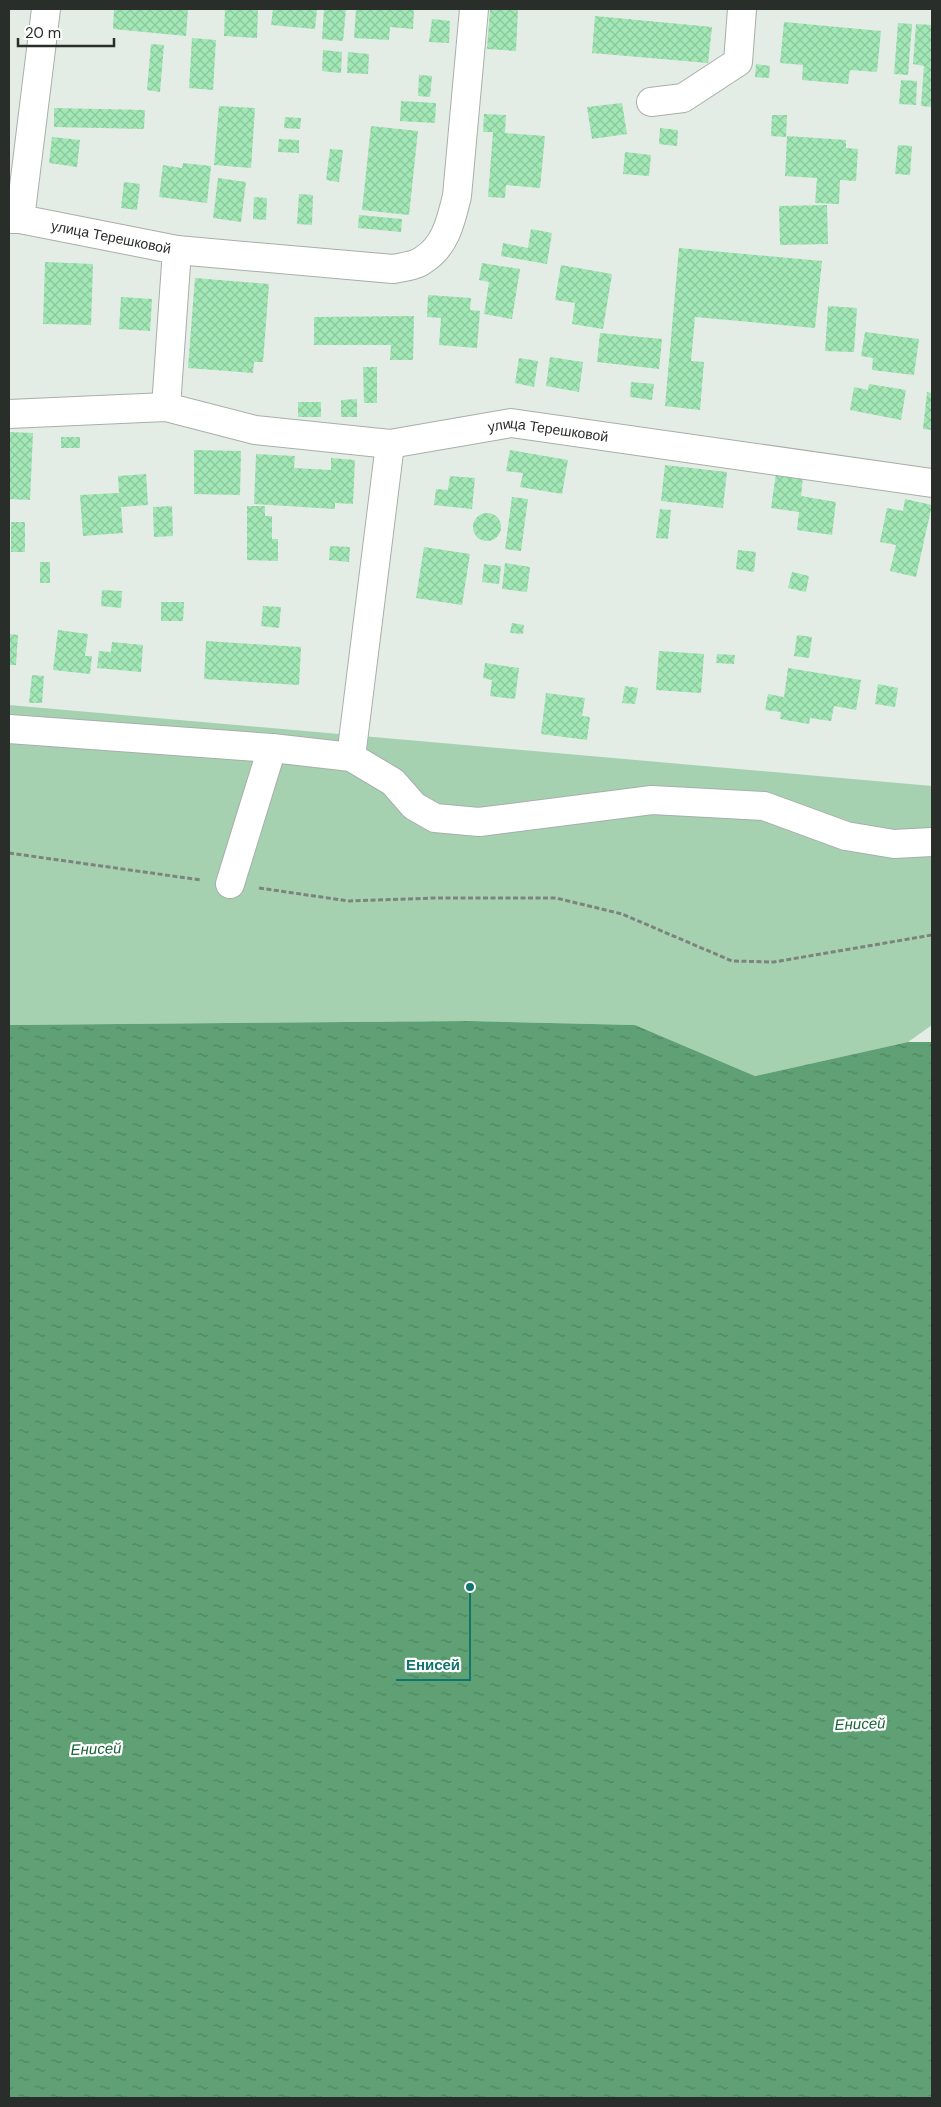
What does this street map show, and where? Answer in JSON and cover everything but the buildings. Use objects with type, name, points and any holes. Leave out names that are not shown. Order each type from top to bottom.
[{"type":"street","points":[[14,219],[46,9]]},
{"type":"street","points":[[177,250],[393,270],[422,261],[440,245],[451,223],[457,196],[474,9]]},
{"type":"street","points":[[651,102],[683,98],[738,62],[742,9]]},
{"type":"street","name":"улица Терешковой","points":[[14,219],[177,250],[166,407]]},
{"type":"street","name":"улица Терешковой","points":[[9,414],[166,407],[255,430],[390,444],[511,423],[932,482]]},
{"type":"street","points":[[351,757],[390,444]]},
{"type":"street","points":[[9,728],[272,748],[351,757],[393,782],[414,806],[435,818],[479,822],[652,800],[764,806],[846,836],[894,844],[932,842]]},
{"type":"street","points":[[230,884],[272,748]]},
{"type":"path","points":[[9,853],[349,901],[434,898],[556,898],[622,914],[732,961],[774,962],[932,935]]},
{"type":"shaded area","points":[[9,705],[932,786],[932,1025],[908,1042],[755,1076],[635,1025],[470,1021],[9,1025]]},
{"type":"water","name":"Енисей","points":[[470,1021],[635,1025],[755,1076],[908,1042],[932,1042],[932,2098],[9,2098],[9,1025]]},
{"type":"place","name":"Енисей","points":[[470,1587]]}]
